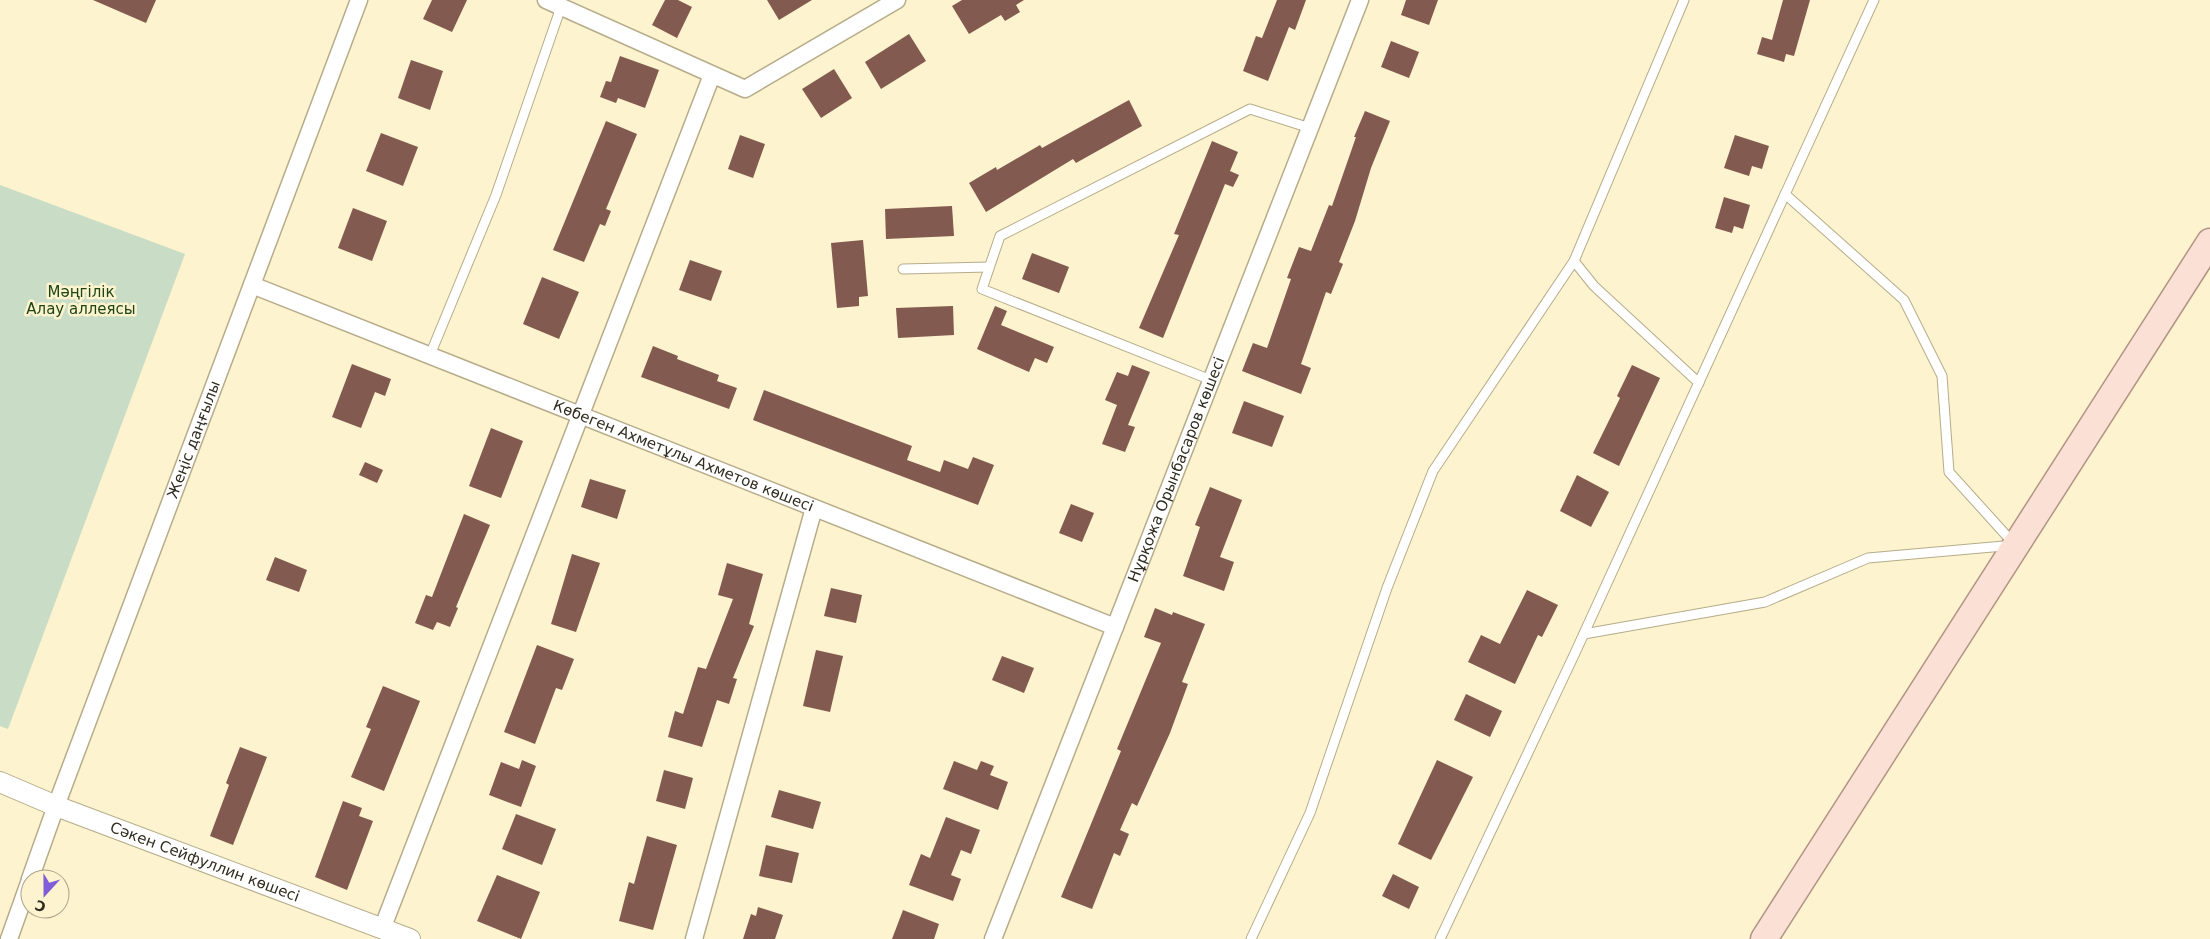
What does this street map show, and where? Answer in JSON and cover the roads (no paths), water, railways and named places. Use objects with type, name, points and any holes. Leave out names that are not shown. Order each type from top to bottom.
[{"type":"main road","points":[[1764,939],[2014,545],[2210,242]]},
{"type":"street","name":"Жеңіс даңғылы","points":[[34,869],[359,0]]},
{"type":"street","points":[[554,3],[745,89],[897,0]]},
{"type":"street","name":"Нұрқожа Орынбасаров көшесі","points":[[993,939],[1360,0]]},
{"type":"street","points":[[382,929],[712,74]]},
{"type":"street","name":"Көбеген Ахметұлы Ахметов көшесі","points":[[252,285],[1115,627]]},
{"type":"street","points":[[694,939],[814,508]]},
{"type":"street","name":"Сәкен Сейфуллин көшесі","points":[[0,782],[56,806],[410,939]]},
{"type":"street","name":"Жеңіс даңғылы","points":[[9,939],[20,908]]},
{"type":"lane","points":[[1251,939],[1310,813],[1388,588],[1433,470],[1574,261],[1684,0]]},
{"type":"lane","points":[[1440,939],[1584,634],[1874,0]]},
{"type":"lane","points":[[430,355],[496,195],[554,3]]},
{"type":"lane","points":[[1212,380],[982,289],[1000,236],[1250,108],[1310,128]]},
{"type":"lane","points":[[1785,194],[1904,300],[1942,376],[1949,472],[2014,545]]},
{"type":"lane","points":[[1574,261],[1594,286],[1698,383]]},
{"type":"lane","points":[[903,269],[989,267]]},
{"type":"lane","points":[[1584,634],[1765,602],[1868,558],[2014,545]]},
{"type":"park label","name":"Мәңгілік Алау аллеясы","points":[[81,300]]}]
